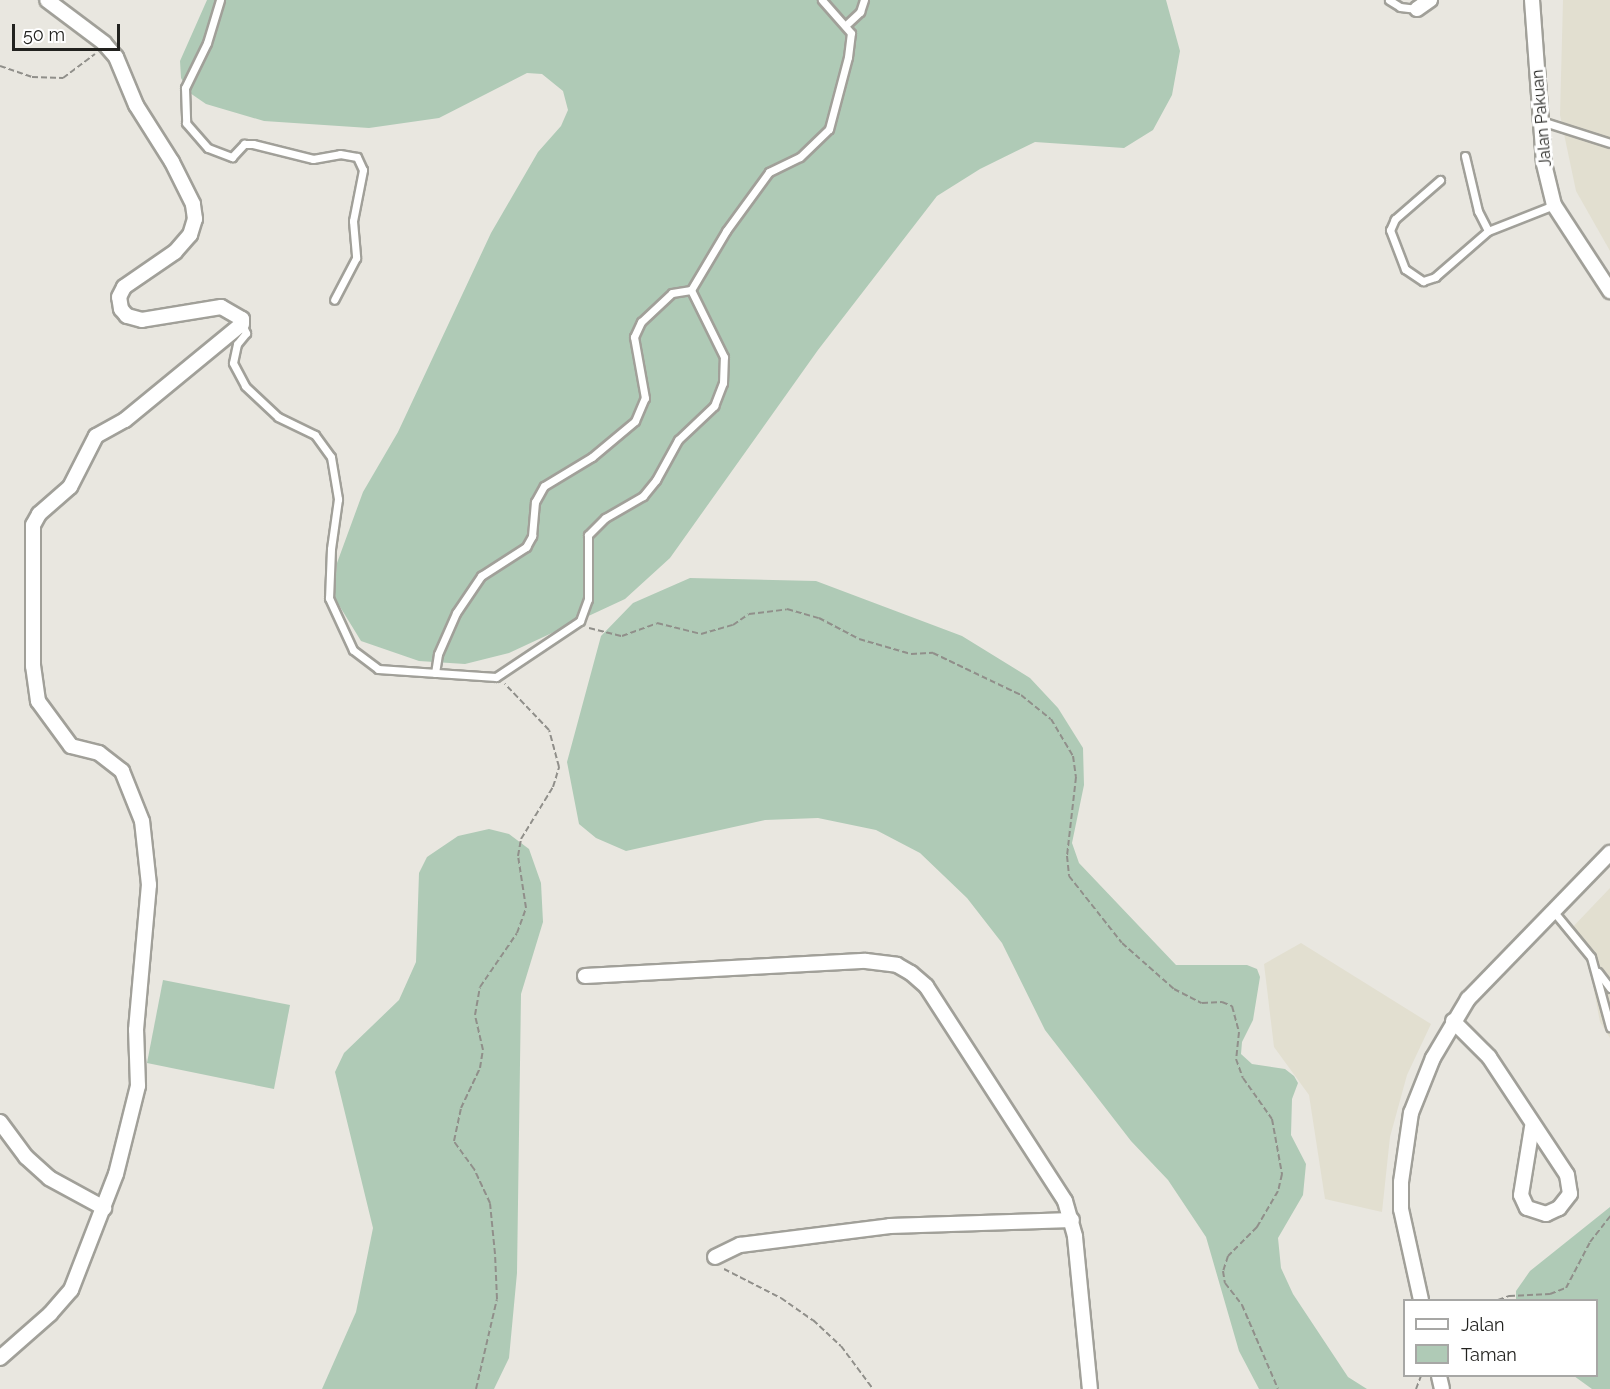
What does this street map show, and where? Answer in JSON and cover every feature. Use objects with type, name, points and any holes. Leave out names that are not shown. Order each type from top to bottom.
[{"type":"street","points":[[0,1358],[67,1296],[104,1208],[138,1086],[135,1048],[148,858],[139,812],[122,771],[105,756],[71,746],[38,700],[33,666],[33,525],[39,514],[70,487],[96,435],[125,420],[242,324],[239,315],[221,307],[142,320],[127,316],[121,309],[119,297],[124,287],[175,252],[190,235],[195,219],[187,190],[136,105],[116,57],[104,43],[47,0]]},
{"type":"street","points":[[1417,9],[1430,0]]},
{"type":"street","name":"Jalan Pakuan","points":[[1532,0],[1544,164],[1554,205],[1610,291]]},
{"type":"street","points":[[1420,1299],[1401,1209],[1401,1182],[1411,1113],[1453,1021],[1491,973],[1610,854]]},
{"type":"street","points":[[585,976],[866,961],[897,965],[926,986],[1065,1201],[1072,1220],[1090,1389]]},
{"type":"street","points":[[1453,1021],[1490,1057],[1532,1127],[1570,1182],[1570,1194],[1565,1203],[1546,1214],[1527,1208],[1521,1195],[1532,1127]]},
{"type":"street","points":[[0,1122],[26,1157],[49,1178],[104,1208]]},
{"type":"street","points":[[715,1257],[740,1245],[890,1226],[1072,1220]]},
{"type":"lane","points":[[220,0],[207,43],[185,88],[186,123],[208,148],[232,157],[244,144],[254,144],[314,159],[340,154],[357,157],[363,170],[353,221],[356,258],[334,300]]},
{"type":"lane","points":[[691,290],[726,231],[769,172],[810,150],[829,129],[848,57],[851,33],[847,24],[822,0]]},
{"type":"lane","points":[[847,24],[860,12],[864,0]]},
{"type":"lane","points":[[1389,0],[1400,7],[1417,9]]},
{"type":"lane","points":[[1541,121],[1575,129],[1610,143]]},
{"type":"lane","points":[[1465,156],[1478,211],[1488,231]]},
{"type":"lane","points":[[1440,180],[1395,219],[1390,230],[1405,269],[1417,279],[1435,277],[1488,231],[1554,205]]},
{"type":"lane","points":[[242,324],[246,333],[237,344],[233,363],[245,386],[278,417],[315,435],[331,457],[338,499],[331,549],[329,598],[353,650],[378,669],[496,677],[580,621],[588,599],[588,535],[600,522],[650,488],[678,440],[714,406],[723,383],[724,357],[691,290]]},
{"type":"lane","points":[[435,673],[438,654],[456,613],[481,576],[526,547],[532,536],[536,502],[544,486],[592,457],[635,421],[645,398],[634,338],[641,322],[672,293],[691,290]]},
{"type":"lane","points":[[1554,912],[1588,952],[1595,967],[1610,988]]},
{"type":"lane","points":[[1595,967],[1610,1027]]},
{"type":"path","points":[[0,66],[32,77],[63,78],[79,68],[104,43]]},
{"type":"path","points":[[580,621],[594,631],[622,636],[657,623],[701,634],[733,625],[749,614],[787,609],[819,618],[859,639],[911,654],[933,653],[1021,695],[1052,720],[1073,756],[1076,777],[1067,856],[1069,876],[1122,943],[1174,989],[1202,1003],[1222,1002],[1232,1006],[1239,1032],[1236,1059],[1243,1078],[1272,1119],[1282,1174],[1278,1191],[1257,1227],[1228,1256],[1223,1271],[1225,1283],[1242,1305],[1278,1389]]},
{"type":"path","points":[[476,1389],[497,1299],[495,1254],[490,1203],[474,1169],[454,1141],[461,1107],[480,1068],[483,1050],[475,1016],[480,987],[517,933],[525,908],[518,856],[520,839],[553,787],[559,767],[549,730],[496,677]]},
{"type":"path","points":[[1501,1299],[1509,1296],[1550,1294],[1566,1288],[1590,1242],[1610,1216]]},
{"type":"path","points":[[715,1257],[718,1266],[781,1298],[813,1320],[841,1346],[873,1389]]},
{"type":"shaded area","points":[[1563,0],[1610,0],[1610,251],[1576,191],[1560,115]]},
{"type":"shaded area","points":[[1610,888],[1610,1038],[1600,1022],[1589,964],[1568,932]]},
{"type":"shaded area","points":[[1301,943],[1431,1024],[1407,1075],[1390,1137],[1382,1212],[1325,1199],[1309,1095],[1274,1047],[1264,964]]},
{"type":"green space","points":[[207,0],[1166,0],[1180,51],[1172,95],[1153,130],[1124,148],[1035,142],[980,169],[937,196],[818,350],[670,558],[625,599],[509,653],[465,664],[419,661],[361,641],[334,597],[337,563],[363,492],[398,432],[491,233],[538,152],[561,126],[568,110],[563,91],[542,74],[527,73],[439,118],[369,128],[264,121],[206,104],[190,93],[181,78],[180,61]]},
{"type":"green space","points":[[690,578],[816,581],[962,636],[1030,678],[1058,708],[1083,748],[1084,785],[1072,843],[1079,863],[1176,965],[1247,965],[1257,969],[1260,977],[1253,1020],[1242,1042],[1241,1054],[1252,1064],[1285,1069],[1294,1076],[1298,1083],[1292,1099],[1291,1135],[1306,1164],[1303,1195],[1278,1238],[1281,1268],[1293,1294],[1348,1377],[1367,1389],[1259,1389],[1239,1351],[1206,1237],[1168,1180],[1131,1141],[1045,1030],[1002,943],[967,898],[920,853],[876,830],[818,818],[765,820],[626,851],[596,838],[579,824],[567,762],[601,636],[633,603]]},
{"type":"green space","points":[[489,829],[509,834],[529,849],[541,883],[543,922],[521,994],[517,1273],[509,1358],[494,1389],[322,1389],[356,1312],[373,1228],[335,1072],[344,1053],[399,1000],[416,962],[419,873],[427,857],[458,836]]},
{"type":"green space","points":[[163,980],[290,1005],[274,1089],[147,1063]]},
{"type":"green space","points":[[1610,1207],[1610,1389],[1592,1389],[1575,1377],[1598,1377],[1598,1299],[1516,1299],[1516,1291],[1530,1271]]}]
